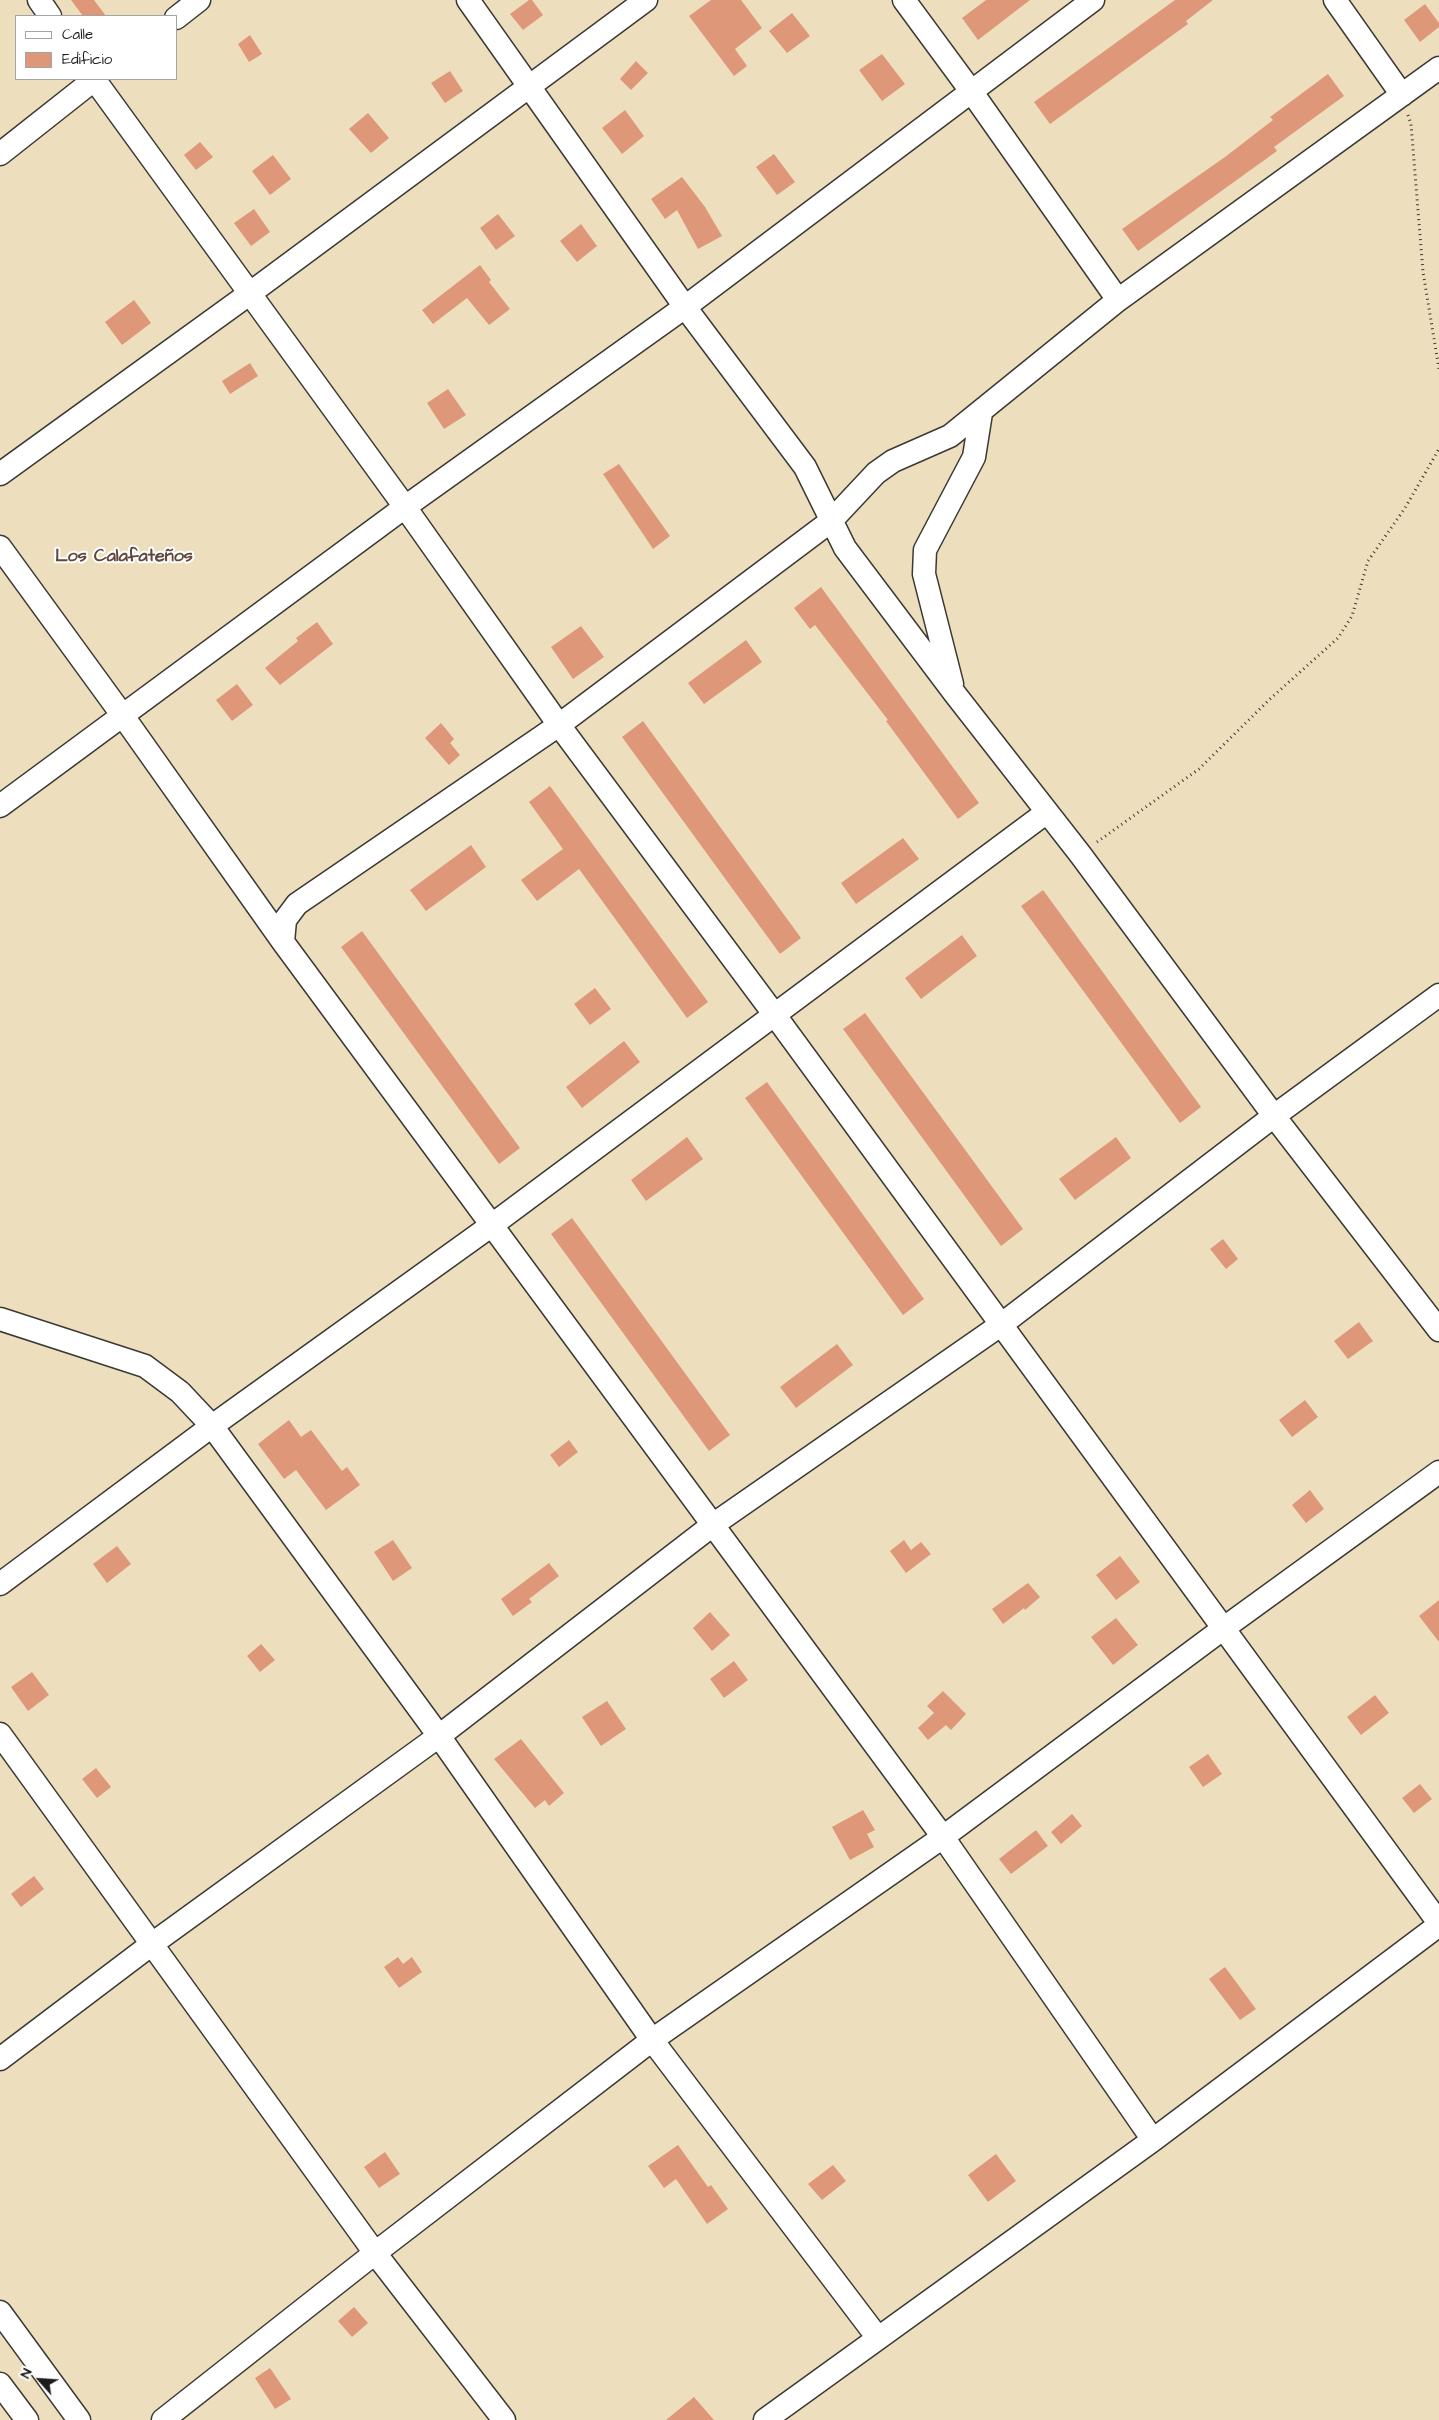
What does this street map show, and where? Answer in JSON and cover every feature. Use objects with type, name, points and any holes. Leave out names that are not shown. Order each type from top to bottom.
[{"type":"street","points":[[38,0],[49,15]]},
{"type":"street","points":[[178,16],[200,0]]},
{"type":"street","points":[[468,0],[685,307],[805,467],[845,548],[955,694],[1080,854],[1274,1116],[1439,1330]]},
{"type":"street","points":[[0,474],[249,294],[646,0]]},
{"type":"street","points":[[904,0],[972,91],[1118,300]]},
{"type":"street","points":[[0,806],[405,507],[685,307],[1092,0]]},
{"type":"street","points":[[1335,0],[1402,95]]},
{"type":"street","points":[[283,942],[285,920],[297,904],[559,725],[831,521],[882,469],[893,461],[950,436],[1118,300],[1439,68]]},
{"type":"street","points":[[0,154],[94,80]]},
{"type":"street","points":[[96,80],[405,507],[559,725],[1002,1324],[1439,1924],[1153,2140],[765,2420]]},
{"type":"street","points":[[955,694],[924,574],[925,550],[974,457],[981,412]]},
{"type":"street","points":[[0,547],[123,716],[283,942],[943,1837],[1153,2140]]},
{"type":"street","points":[[0,1584],[212,1426],[492,1225],[1047,812]]},
{"type":"street","points":[[0,2059],[152,1944],[439,1736],[714,1524],[1002,1324],[1274,1116],[1439,996]]},
{"type":"street","points":[[0,1318],[145,1366],[180,1392],[212,1426],[439,1736],[652,2040],[878,2338]]},
{"type":"street","points":[[163,2420],[375,2253],[652,2040],[943,1837],[1224,1628],[1439,1472]]},
{"type":"street","points":[[0,1734],[375,2253],[504,2420]]},
{"type":"street","points":[[0,2312],[79,2420]]},
{"type":"street","points":[[0,2384],[27,2420]]},
{"type":"path","points":[[1402,95],[1411,124],[1423,272],[1439,369]]},
{"type":"path","points":[[1080,854],[1199,769],[1270,699],[1338,638],[1352,616],[1362,587],[1368,561],[1405,508],[1439,449]]},
{"type":"building","points":[[71,0],[94,0],[105,15],[82,15]]},
{"type":"building","points":[[529,0],[532,0],[543,15],[523,30],[510,14]]},
{"type":"building","points":[[711,0],[741,0],[762,28],[735,49],[747,66],[734,76],[689,16]]},
{"type":"building","points":[[986,0],[1030,0],[978,40],[962,18]]},
{"type":"building","points":[[1175,0],[1213,0],[1186,21],[1188,24],[1050,124],[1034,102]]},
{"type":"building","points":[[1425,4],[1439,23],[1439,27],[1420,42],[1404,20]]},
{"type":"building","points":[[792,13],[810,36],[787,53],[769,31]]},
{"type":"building","points":[[250,35],[262,54],[249,62],[238,44]]},
{"type":"building","points":[[882,54],[905,84],[882,101],[859,70]]},
{"type":"building","points":[[636,61],[648,73],[631,90],[620,79]]},
{"type":"building","points":[[450,71],[463,91],[445,103],[431,83]]},
{"type":"building","points":[[1328,74],[1344,96],[1274,147],[1277,151],[1138,251],[1122,229],[1225,157],[1273,120],[1270,117]]},
{"type":"building","points":[[625,110],[644,136],[622,154],[602,128]]},
{"type":"building","points":[[368,113],[389,138],[371,153],[349,129]]},
{"type":"building","points":[[200,142],[213,157],[196,170],[184,155]]},
{"type":"building","points":[[774,154],[795,182],[777,195],[756,167]]},
{"type":"building","points":[[273,155],[291,179],[270,195],[252,171]]},
{"type":"building","points":[[682,177],[705,207],[722,236],[698,249],[677,210],[665,219],[651,199]]},
{"type":"building","points":[[254,209],[270,232],[251,246],[234,223]]},
{"type":"building","points":[[498,214],[515,236],[496,250],[480,228]]},
{"type":"building","points":[[581,224],[597,246],[577,262],[560,241]]},
{"type":"building","points":[[480,265],[491,280],[489,282],[510,309],[489,325],[467,298],[433,324],[422,310]]},
{"type":"building","points":[[134,300],[151,323],[122,345],[105,322]]},
{"type":"building","points":[[250,363],[258,376],[230,394],[222,381]]},
{"type":"building","points":[[448,389],[466,415],[444,429],[427,403]]},
{"type":"building","points":[[619,464],[670,536],[653,549],[603,474]]},
{"type":"building","points":[[821,587],[979,803],[958,819],[886,721],[888,720],[815,625],[810,629],[794,608]]},
{"type":"building","points":[[317,622],[333,644],[280,685],[265,668],[298,641],[296,638]]},
{"type":"building","points":[[581,626],[604,657],[573,679],[551,647]]},
{"type":"building","points":[[746,640],[762,662],[704,704],[688,683]]},
{"type":"building","points":[[237,684],[253,705],[232,721],[216,700]]},
{"type":"building","points":[[643,721],[801,938],[780,954],[622,737]]},
{"type":"building","points":[[441,723],[454,739],[450,743],[460,755],[449,765],[425,738]]},
{"type":"building","points":[[550,786],[708,1002],[687,1018],[579,869],[537,901],[521,880],[563,849],[529,802]]},
{"type":"building","points":[[903,838],[919,859],[856,904],[841,883]]},
{"type":"building","points":[[471,845],[486,867],[426,911],[410,890]]},
{"type":"building","points":[[1043,890],[1201,1107],[1180,1123],[1021,906]]},
{"type":"building","points":[[362,931],[520,1148],[499,1164],[341,947]]},
{"type":"building","points":[[962,935],[977,956],[921,999],[905,978]]},
{"type":"building","points":[[595,988],[611,1009],[590,1025],[574,1004]]},
{"type":"building","points":[[865,1013],[1023,1229],[1001,1246],[843,1029]]},
{"type":"building","points":[[624,1041],[640,1062],[582,1108],[566,1087]]},
{"type":"building","points":[[767,1082],[924,1299],[903,1315],[745,1098]]},
{"type":"building","points":[[687,1137],[703,1159],[646,1201],[631,1180]]},
{"type":"building","points":[[1116,1137],[1131,1158],[1075,1200],[1059,1179]]},
{"type":"building","points":[[572,1218],[730,1435],[709,1451],[551,1234]]},
{"type":"building","points":[[1223,1239],[1238,1259],[1226,1269],[1210,1249]]},
{"type":"building","points":[[1359,1322],[1373,1341],[1348,1359],[1334,1341]]},
{"type":"building","points":[[837,1344],[853,1365],[796,1408],[780,1387]]},
{"type":"building","points":[[1305,1400],[1318,1417],[1292,1437],[1279,1420]]},
{"type":"building","points":[[289,1420],[301,1437],[311,1430],[342,1471],[347,1467],[360,1485],[326,1510],[296,1470],[284,1479],[258,1444]]},
{"type":"building","points":[[569,1440],[578,1452],[559,1467],[550,1455]]},
{"type":"building","points":[[1310,1490],[1324,1509],[1306,1523],[1292,1505]]},
{"type":"building","points":[[393,1540],[412,1568],[393,1581],[374,1552]]},
{"type":"building","points":[[904,1540],[911,1550],[921,1542],[931,1554],[906,1573],[890,1551]]},
{"type":"building","points":[[117,1546],[131,1564],[107,1583],[93,1564]]},
{"type":"building","points":[[1120,1556],[1140,1582],[1116,1600],[1096,1575]]},
{"type":"building","points":[[549,1563],[559,1576],[529,1599],[532,1602],[513,1616],[501,1599]]},
{"type":"building","points":[[1028,1583],[1040,1597],[1025,1610],[1024,1608],[1003,1624],[992,1609]]},
{"type":"building","points":[[1439,1600],[1439,1642],[1419,1616]]},
{"type":"building","points":[[710,1612],[730,1635],[712,1651],[693,1628]]},
{"type":"building","points":[[1116,1618],[1138,1645],[1113,1665],[1091,1637]]},
{"type":"building","points":[[261,1644],[275,1660],[260,1672],[247,1656]]},
{"type":"building","points":[[734,1661],[748,1680],[724,1698],[710,1679]]},
{"type":"building","points":[[32,1672],[49,1695],[28,1711],[11,1687]]},
{"type":"building","points":[[943,1691],[966,1714],[951,1730],[946,1725],[928,1740],[918,1728],[934,1713],[927,1706]]},
{"type":"building","points":[[1375,1695],[1389,1713],[1361,1735],[1347,1717]]},
{"type":"building","points":[[607,1701],[626,1729],[601,1746],[582,1717]]},
{"type":"building","points":[[521,1739],[564,1793],[549,1806],[545,1800],[535,1808],[494,1759]]},
{"type":"building","points":[[1208,1754],[1222,1774],[1203,1787],[1189,1767]]},
{"type":"building","points":[[96,1768],[111,1787],[97,1798],[82,1779]]},
{"type":"building","points":[[1420,1784],[1432,1799],[1414,1813],[1402,1798]]},
{"type":"building","points":[[863,1810],[875,1830],[867,1834],[874,1847],[850,1860],[832,1827]]},
{"type":"building","points":[[1072,1814],[1082,1826],[1061,1844],[1051,1832]]},
{"type":"building","points":[[1036,1830],[1048,1846],[1011,1874],[999,1859]]},
{"type":"building","points":[[34,1876],[44,1889],[21,1907],[11,1894]]},
{"type":"building","points":[[398,1957],[403,1964],[412,1957],[422,1972],[399,1988],[384,1967]]},
{"type":"building","points":[[1225,1967],[1256,2009],[1240,2020],[1209,1979]]},
{"type":"building","points":[[678,2145],[708,2187],[711,2185],[728,2209],[707,2224],[676,2179],[664,2188],[648,2166]]},
{"type":"building","points":[[385,2152],[400,2174],[379,2188],[364,2167]]},
{"type":"building","points":[[996,2154],[1016,2181],[988,2202],[968,2175]]},
{"type":"building","points":[[833,2165],[846,2181],[822,2200],[808,2184]]},
{"type":"building","points":[[354,2307],[368,2323],[352,2337],[338,2321]]},
{"type":"building","points":[[270,2368],[291,2399],[275,2409],[255,2378]]},
{"type":"building","points":[[694,2397],[714,2420],[666,2420]]},
{"type":"district","name":"Los Calafateños","points":[[124,557]]}]
